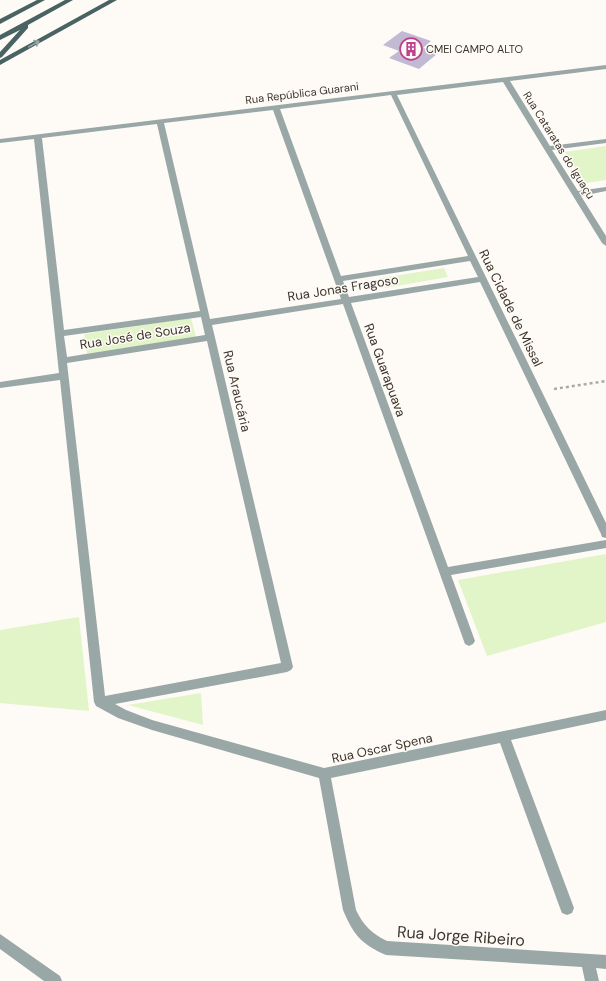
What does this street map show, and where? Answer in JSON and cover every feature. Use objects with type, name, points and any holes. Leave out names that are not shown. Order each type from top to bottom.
[{"type":"main road","points":[[0,22],[42,0]]},
{"type":"main road","points":[[0,38],[70,0]]},
{"type":"main road","points":[[0,63],[114,0]]},
{"type":"main road","points":[[0,56],[32,21]]},
{"type":"street","name":"Rua República Guarani","points":[[0,141],[606,67]]},
{"type":"street","name":"Rua Cataratas do Iguaçu","points":[[505,79],[606,243]]},
{"type":"street","name":"Rua Cidade de Missal","points":[[393,93],[606,534]]},
{"type":"street","name":"Rua Guarapuava","points":[[276,107],[469,641]]},
{"type":"street","name":"Rua Araucária","points":[[100,702],[287,667],[160,122]]},
{"type":"street","points":[[38,137],[100,702]]},
{"type":"street","points":[[548,148],[606,140]]},
{"type":"street","points":[[576,194],[606,190]]},
{"type":"street","name":"Rua Jonas Fragoso","points":[[338,279],[473,258]]},
{"type":"street","name":"Rua Jonas Fragoso","points":[[207,323],[483,279]]},
{"type":"street","points":[[60,334],[205,312]]},
{"type":"street","name":"Rua José de Souza","points":[[63,361],[211,337]]},
{"type":"street","points":[[0,385],[64,376]]},
{"type":"street","points":[[445,572],[606,544]]},
{"type":"street","name":"Rua Oscar Spena","points":[[100,702],[122,714],[152,725],[324,774],[606,715]]},
{"type":"street","points":[[504,736],[567,908]]},
{"type":"street","name":"Rua Jorge Ribeiro","points":[[324,774],[350,910],[356,924],[366,939],[386,948],[606,962]]},
{"type":"street","points":[[0,940],[55,981]]},
{"type":"street","points":[[588,962],[592,981]]},
{"type":"path","points":[[537,392],[606,381]]},
{"type":"green space","points":[[606,146],[606,180],[586,183],[565,152]]},
{"type":"green space","points":[[444,268],[448,277],[385,288],[381,278]]},
{"type":"green space","points":[[191,318],[196,337],[87,354],[84,334]]},
{"type":"green space","points":[[606,554],[606,622],[487,656],[458,580]]},
{"type":"green space","points":[[79,617],[89,711],[0,703],[0,630]]},
{"type":"green space","points":[[201,693],[203,725],[128,705]]},
{"type":"building","name":"CMEI CAMPO ALTO","points":[[402,31],[431,41],[423,48],[438,53],[419,69],[389,58],[399,51],[383,45]]},
{"type":"place","name":"CMEI CAMPO ALTO","points":[[411,49]]}]
